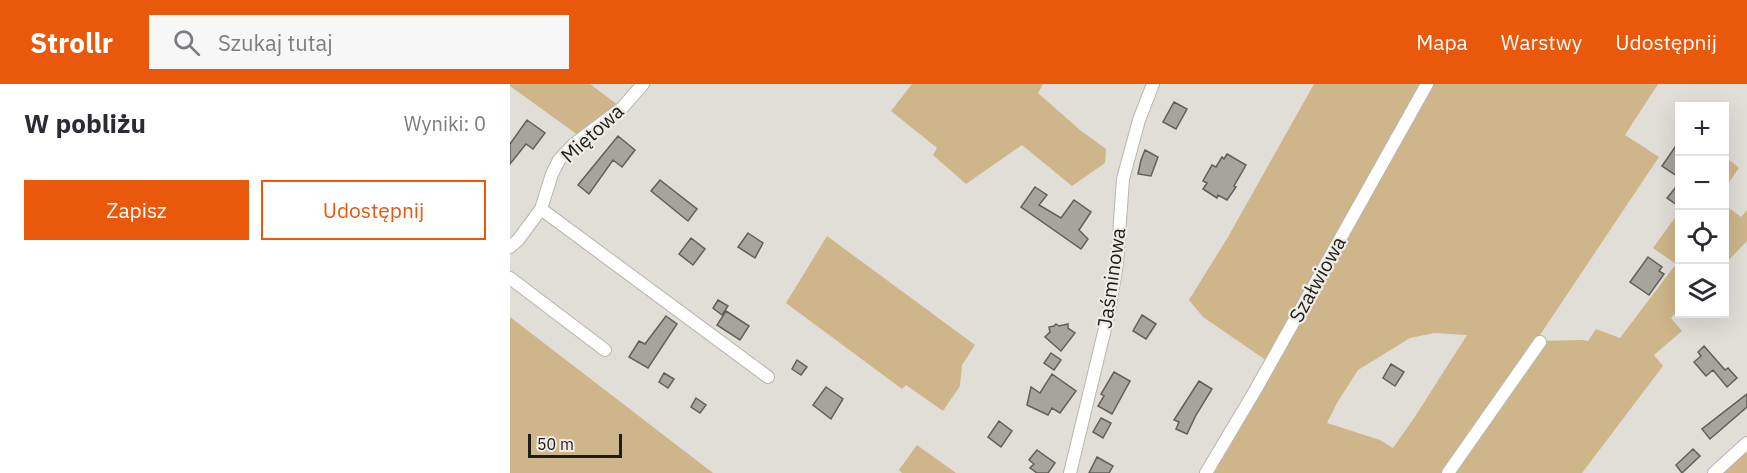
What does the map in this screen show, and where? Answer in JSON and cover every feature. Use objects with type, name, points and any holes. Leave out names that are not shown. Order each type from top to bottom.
[{"type":"street","name":"Miętowa","points":[[510,248],[541,209],[559,160],[574,144],[622,108],[643,84]]},
{"type":"street","name":"Jaśminowa","points":[[1070,473],[1109,312],[1117,263],[1123,180],[1139,120],[1153,84]]},
{"type":"street","name":"Szałwiowa","points":[[1206,473],[1256,389],[1427,84]]},
{"type":"street","points":[[541,209],[768,377]]},
{"type":"street","points":[[510,278],[605,350]]},
{"type":"street","points":[[1448,473],[1540,342]]},
{"type":"street","points":[[1714,473],[1747,443]]},
{"type":"shaded area","points":[[510,84],[590,84],[622,108],[582,138]]},
{"type":"shaded area","points":[[912,84],[1043,84],[1038,93],[1080,130],[1106,149],[1105,163],[1072,186],[1022,145],[966,184],[933,155],[937,148],[891,111]]},
{"type":"shaded area","points":[[1314,84],[1658,84],[1625,135],[1659,157],[1536,341],[1588,341],[1596,329],[1620,338],[1675,265],[1675,314],[1671,318],[1682,331],[1654,355],[1663,366],[1582,473],[1206,473],[1270,363],[1203,317],[1189,300],[1228,237]],"holes":[[[1434,333],[1467,335],[1393,448],[1380,440],[1327,423],[1358,370],[1410,338]]]},
{"type":"shaded area","points":[[1729,159],[1739,168],[1729,182]]},
{"type":"shaded area","points":[[1729,208],[1741,217],[1747,210],[1747,241],[1729,260]]},
{"type":"shaded area","points":[[1675,218],[1675,263],[1653,248]]},
{"type":"shaded area","points":[[827,236],[975,345],[962,365],[960,386],[943,411],[906,385],[902,389],[786,303]]},
{"type":"shaded area","points":[[510,317],[713,473],[510,473]]},
{"type":"shaded area","points":[[1747,443],[1747,473],[1723,473],[1719,469]]},
{"type":"shaded area","points":[[917,445],[956,473],[902,473],[899,470]]},
{"type":"building","points":[[1174,102],[1187,109],[1176,129],[1163,122]]},
{"type":"building","points":[[527,120],[545,133],[533,149],[526,144],[510,164],[510,144]]},
{"type":"building","points":[[618,136],[635,150],[622,167],[613,160],[589,194],[578,185]]},
{"type":"building","points":[[1675,147],[1675,175],[1662,166]]},
{"type":"building","points":[[1145,150],[1158,157],[1151,176],[1138,174]]},
{"type":"building","points":[[1227,154],[1246,165],[1227,200],[1218,195],[1217,198],[1203,189],[1207,183],[1203,181],[1212,165],[1216,167],[1222,157],[1224,159]]},
{"type":"building","points":[[660,180],[697,209],[688,221],[651,191]]},
{"type":"building","points":[[1035,187],[1047,195],[1039,205],[1061,218],[1074,200],[1091,212],[1079,230],[1088,239],[1081,249],[1021,207]]},
{"type":"building","points":[[1675,188],[1675,204],[1667,198]]},
{"type":"building","points":[[748,233],[763,243],[755,258],[738,247]]},
{"type":"building","points":[[691,238],[705,249],[693,265],[679,254]]},
{"type":"building","points":[[1648,257],[1662,267],[1659,271],[1664,274],[1649,295],[1630,282]]},
{"type":"building","points":[[718,300],[728,306],[722,315],[713,308]]},
{"type":"building","points":[[726,311],[749,326],[740,340],[717,325]]},
{"type":"building","points":[[1142,315],[1156,324],[1146,339],[1133,331]]},
{"type":"building","points":[[666,316],[677,324],[648,368],[629,357],[639,341],[645,344]]},
{"type":"building","points":[[1056,324],[1059,326],[1068,324],[1068,328],[1075,333],[1061,351],[1045,337],[1050,332],[1049,327]]},
{"type":"building","points":[[1704,346],[1725,370],[1728,368],[1737,378],[1727,387],[1713,370],[1706,376],[1694,362],[1701,356],[1698,352]]},
{"type":"building","points":[[1051,353],[1061,360],[1054,370],[1044,363]]},
{"type":"building","points":[[797,360],[807,367],[801,375],[792,369]]},
{"type":"building","points":[[1391,364],[1404,372],[1395,386],[1383,378]]},
{"type":"building","points":[[1114,372],[1130,381],[1112,414],[1098,406],[1104,396],[1101,394]]},
{"type":"building","points":[[664,373],[674,379],[668,388],[659,382]]},
{"type":"building","points":[[1052,374],[1076,391],[1060,413],[1052,408],[1048,415],[1027,405],[1031,387],[1040,393]]},
{"type":"building","points":[[1199,381],[1212,389],[1187,434],[1176,429],[1179,422],[1174,420]]},
{"type":"building","points":[[826,387],[843,399],[831,419],[813,405]]},
{"type":"building","points":[[1747,394],[1747,407],[1710,439],[1702,429]]},
{"type":"building","points":[[696,398],[706,405],[700,413],[691,407]]},
{"type":"building","points":[[1101,418],[1111,423],[1103,438],[1093,432]]},
{"type":"building","points":[[999,421],[1012,431],[1001,447],[988,437]]},
{"type":"building","points":[[1693,449],[1700,456],[1682,473],[1676,465]]},
{"type":"building","points":[[1037,450],[1055,463],[1048,473],[1037,473],[1030,468],[1034,464],[1029,460]]},
{"type":"building","points":[[1097,457],[1113,466],[1109,473],[1089,473]]}]
